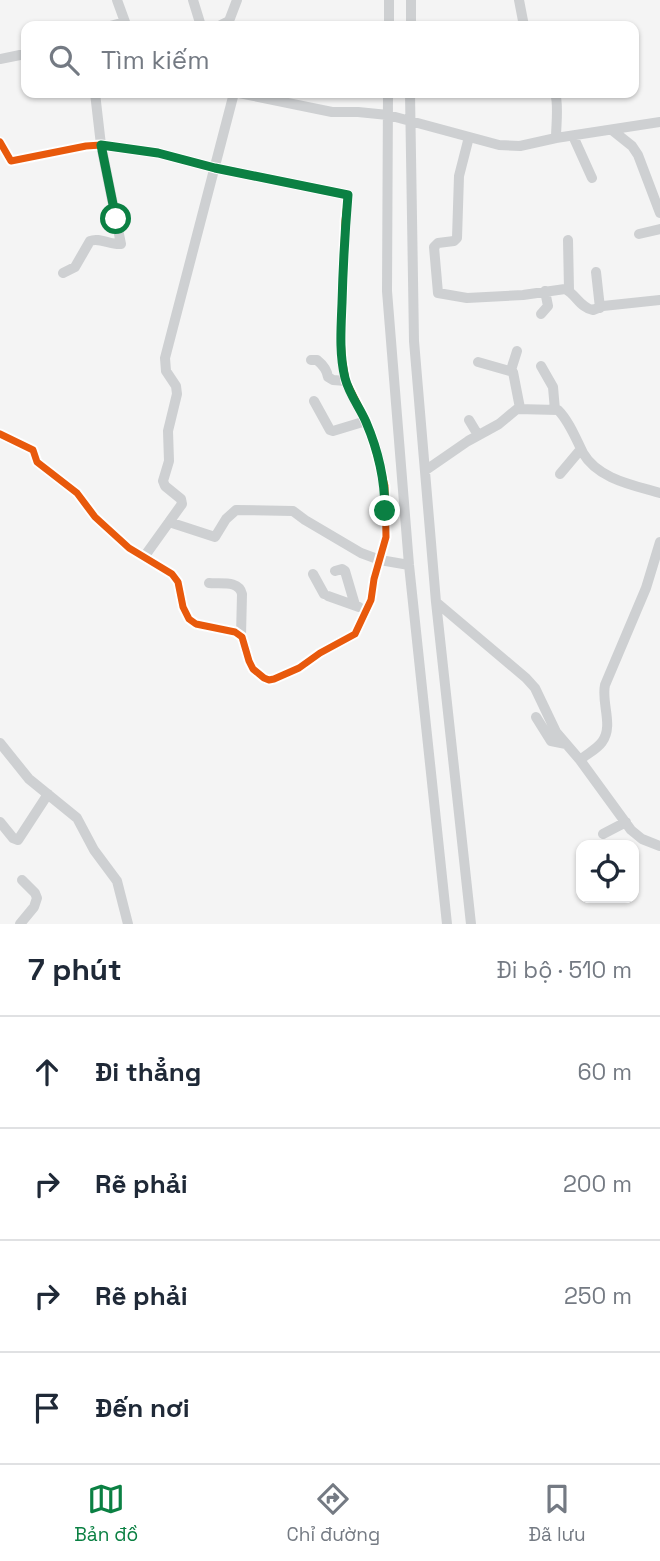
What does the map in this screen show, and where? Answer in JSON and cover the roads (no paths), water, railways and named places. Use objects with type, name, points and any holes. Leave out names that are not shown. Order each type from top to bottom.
[{"type":"street","points":[[117,0],[125,21]]},
{"type":"street","points":[[193,0],[199,21]]},
{"type":"street","points":[[229,21],[237,0]]},
{"type":"street","points":[[389,0],[389,21]]},
{"type":"street","points":[[411,0],[411,21]]},
{"type":"street","points":[[519,0],[523,21]]},
{"type":"street","points":[[0,59],[21,55]]},
{"type":"street","points":[[63,273],[75,267],[93,239],[121,244],[101,145],[96,98]]},
{"type":"street","points":[[144,557],[183,502],[163,481],[169,461],[168,431],[177,394],[176,386],[166,371],[165,358],[236,98]]},
{"type":"street","points":[[262,98],[332,112],[388,114],[499,145],[520,146],[660,122]]},
{"type":"street","points":[[388,98],[387,291],[409,565],[447,924]]},
{"type":"street","points":[[410,98],[414,341],[436,602],[471,924]]},
{"type":"street","points":[[556,98],[556,138]]},
{"type":"street","points":[[612,130],[632,146],[638,155],[660,214]]},
{"type":"street","points":[[573,136],[592,178]]},
{"type":"street","points":[[469,137],[459,176],[457,238],[454,242],[438,243],[434,247],[439,293],[467,298],[523,295],[561,289],[569,290],[588,310],[660,300]]},
{"type":"street","points":[[0,142],[10,162],[101,145],[158,153],[215,168],[348,195],[342,357],[346,381],[366,421],[385,486],[386,537],[373,579],[371,600],[358,630],[352,636],[299,667],[269,680],[253,669],[241,636],[241,588],[236,584],[209,583]]},
{"type":"street","points":[[639,234],[660,229]]},
{"type":"street","points":[[568,240],[569,290]]},
{"type":"street","points":[[596,272],[600,308]]},
{"type":"street","points":[[541,314],[548,306],[545,291]]},
{"type":"street","points":[[517,351],[511,370],[520,408]]},
{"type":"street","points":[[311,360],[321,363],[328,377],[333,380],[346,381]]},
{"type":"street","points":[[478,362],[511,370]]},
{"type":"street","points":[[541,366],[553,387],[555,410]]},
{"type":"street","points":[[314,401],[333,432],[366,421]]},
{"type":"street","points":[[426,470],[520,408],[555,410],[560,412],[596,468],[623,482],[660,493]]},
{"type":"street","points":[[469,420],[478,435]]},
{"type":"street","points":[[0,434],[33,450],[39,465],[78,493],[95,517],[130,548],[176,578],[189,619],[196,624],[235,632],[241,636]]},
{"type":"street","points":[[560,474],[582,449]]},
{"type":"street","points":[[169,522],[215,537],[226,519],[236,510],[293,511],[346,545],[380,561],[409,565]]},
{"type":"street","points":[[580,760],[600,745],[606,735],[603,701],[605,685],[646,588],[660,542]]},
{"type":"street","points":[[335,571],[345,571],[355,605]]},
{"type":"street","points":[[313,574],[326,595],[367,609]]},
{"type":"street","points":[[436,602],[526,678],[535,688],[551,723],[631,830],[642,839],[660,846]]},
{"type":"street","points":[[536,717],[551,741],[566,744]]},
{"type":"street","points":[[0,743],[29,779],[77,818],[94,850],[112,873],[120,890],[128,924]]},
{"type":"street","points":[[0,822],[13,838],[18,840],[48,794]]},
{"type":"street","points":[[603,834],[626,822]]},
{"type":"street","points":[[20,924],[34,907],[37,898],[22,880]]}]
